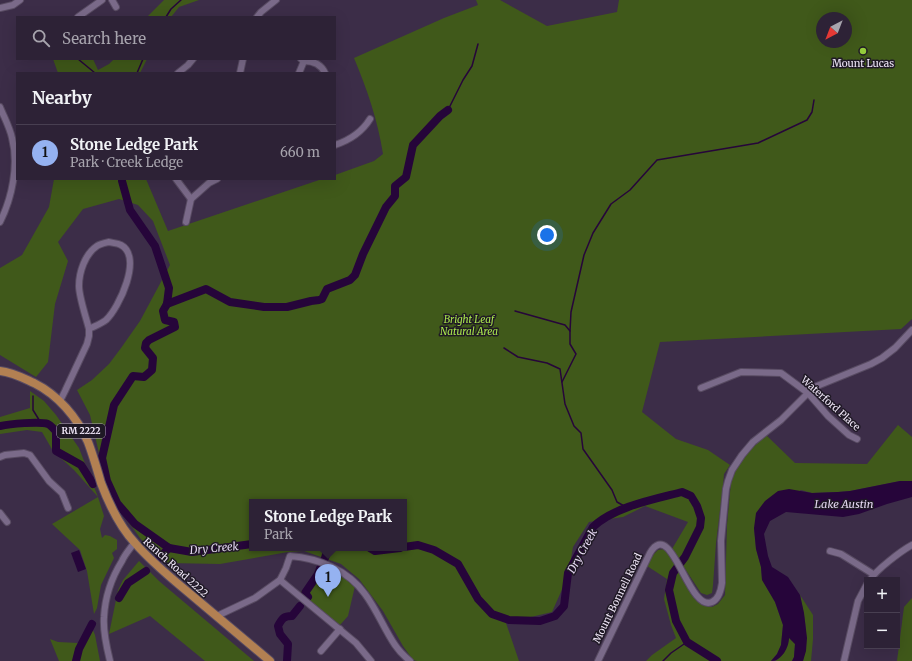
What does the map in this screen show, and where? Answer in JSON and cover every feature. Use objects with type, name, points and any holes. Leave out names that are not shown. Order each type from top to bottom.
[{"type":"main road","name":"Ranch Road 2222","points":[[0,371],[5,371],[24,378],[42,387],[60,401],[77,421],[88,442],[111,507],[121,525],[134,543],[160,568],[270,661]]},
{"type":"street","points":[[0,8],[13,5],[20,0]]},
{"type":"street","points":[[79,16],[102,0]]},
{"type":"street","points":[[112,0],[116,7]]},
{"type":"street","points":[[258,16],[276,0]]},
{"type":"street","points":[[179,72],[192,60]]},
{"type":"street","points":[[240,72],[243,60]]},
{"type":"street","points":[[299,72],[303,60],[316,62],[324,72]]},
{"type":"street","points":[[0,107],[15,138],[13,186],[0,222]]},
{"type":"street","points":[[336,144],[348,140],[357,134],[366,126],[370,119]]},
{"type":"street","points":[[177,180],[191,198]]},
{"type":"street","points":[[186,222],[191,198],[208,183],[215,180]]},
{"type":"street","points":[[60,401],[87,344],[89,336],[89,329],[79,286],[84,262],[96,247],[109,242],[121,245],[129,256],[130,264],[126,288],[106,320],[89,329]]},
{"type":"street","name":"Mount Bonnell Road","points":[[598,661],[653,548],[658,545],[662,544],[668,548],[700,600],[706,603],[715,601],[719,596],[722,583],[722,535],[727,485],[732,470],[742,455],[753,442],[781,420],[817,386],[882,358],[895,348],[912,330]]},
{"type":"street","name":"Waterford Place","points":[[701,388],[741,372],[781,373],[808,393],[828,416],[850,435],[857,439]]},
{"type":"street","points":[[2,456],[24,453],[30,456],[49,481],[62,493],[68,508]]},
{"type":"street","points":[[0,513],[7,522]]},
{"type":"street","points":[[110,661],[104,626],[106,603],[115,575],[134,543]]},
{"type":"street","points":[[830,551],[842,554],[871,577],[901,552],[912,545]]},
{"type":"street","points":[[217,616],[255,598],[280,580],[290,556],[303,557],[325,564],[342,573],[358,586],[370,601],[394,644],[410,661]]},
{"type":"street","points":[[280,580],[356,643],[372,661]]},
{"type":"street","points":[[844,661],[858,601],[864,590]]},
{"type":"street","points":[[321,651],[340,629]]},
{"type":"green space","points":[[164,0],[199,0],[179,7],[172,16],[148,16]]},
{"type":"green space","name":"Bright Leaf Natural Area","points":[[476,0],[500,0],[547,26],[617,12],[619,0],[912,0],[912,319],[901,329],[660,342],[642,412],[676,439],[708,450],[730,465],[724,474],[712,593],[707,595],[701,593],[672,549],[688,522],[645,506],[623,517],[589,522],[573,547],[568,576],[552,612],[506,623],[519,661],[417,661],[413,660],[403,646],[383,611],[359,579],[341,564],[304,551],[288,552],[220,564],[168,563],[154,554],[124,516],[111,490],[99,453],[90,415],[77,390],[92,380],[109,364],[121,348],[140,321],[170,265],[153,221],[138,205],[119,199],[83,209],[58,242],[68,261],[55,304],[48,362],[36,377],[0,355],[0,268],[22,255],[49,207],[54,180],[146,180],[168,231],[319,180],[336,180],[336,175],[374,161],[383,154],[372,105],[354,58],[444,18],[478,5]]},
{"type":"green space","points":[[53,60],[93,60],[98,70],[113,60],[146,60],[140,72],[58,72]]},
{"type":"green space","points":[[30,391],[44,401],[56,415],[79,448],[98,497],[74,470],[53,451],[42,432],[27,430],[0,434],[0,417],[30,408]]},
{"type":"green space","points":[[898,425],[912,437],[912,481],[900,481],[838,492],[812,493],[801,490],[754,528],[756,549],[761,567],[762,579],[775,602],[783,625],[781,645],[777,654],[771,661],[646,661],[676,638],[664,599],[667,579],[647,566],[658,550],[665,549],[669,553],[694,598],[702,605],[712,607],[718,604],[725,595],[727,525],[731,482],[736,470],[749,451],[766,435],[795,463],[867,464]]},
{"type":"green space","points":[[98,497],[104,516],[100,529],[102,538],[105,535],[117,540],[117,549],[112,553],[114,558],[101,585],[97,608],[94,614],[87,571],[80,550],[52,524]]},
{"type":"green space","points":[[139,561],[159,581],[254,661],[205,661],[150,616],[109,634],[118,590],[123,580]]},
{"type":"green space","points":[[324,565],[339,573],[355,586],[348,616],[340,625],[300,593]]},
{"type":"green space","points":[[800,595],[813,615],[811,661],[803,661],[806,636],[805,620]]},
{"type":"green space","points":[[912,598],[912,661],[897,661],[899,649],[900,649],[904,607]]},
{"type":"green space","points":[[92,628],[95,635],[100,661],[59,661],[50,639],[58,642],[78,643]]},
{"type":"green space","points":[[789,637],[795,644],[794,657],[792,661],[775,661],[777,660]]},
{"type":"water","name":"Lake Austin","points":[[900,481],[912,481],[912,497],[859,514],[843,517],[786,512],[770,521],[764,534],[768,556],[772,567],[788,577],[800,595],[807,638],[806,651],[803,661],[792,661],[794,657],[795,644],[789,638],[788,645],[782,656],[771,661],[777,654],[781,645],[783,625],[775,602],[762,580],[761,567],[756,549],[754,528],[756,513],[765,501],[778,491],[789,489],[812,493],[838,492]]},
{"type":"water","points":[[79,550],[86,569],[78,572],[71,553]]},
{"type":"waterway","points":[[167,16],[171,9],[181,0]]},
{"type":"waterway","points":[[448,110],[472,66],[478,44]]},
{"type":"waterway","points":[[79,60],[94,72]]},
{"type":"waterway","points":[[137,72],[143,60]]},
{"type":"waterway","points":[[570,331],[571,312],[584,255],[593,233],[611,204],[630,190],[657,160],[758,143],[807,120],[812,112],[814,100]]},
{"type":"waterway","points":[[167,304],[206,289],[230,302],[264,307],[287,307],[322,299],[327,289],[350,280],[355,275],[363,254],[386,207],[395,196],[395,186],[406,177],[413,145],[440,116],[448,110]]},
{"type":"waterway","points":[[122,180],[130,210],[155,246],[169,288],[167,304],[163,311],[165,320],[174,322],[175,327],[146,343],[145,348],[153,358],[152,370],[144,377],[133,376],[114,405],[102,458],[107,481],[117,503],[135,524],[169,548],[192,552],[249,544]]},
{"type":"waterway","points":[[515,311],[565,325],[570,331],[570,344],[576,354],[562,382]]},
{"type":"waterway","points":[[504,348],[518,357],[547,363],[560,369],[565,404],[574,426],[581,433],[583,449],[612,490],[617,502],[626,507]]},
{"type":"waterway","points":[[33,396],[33,410],[41,423]]},
{"type":"waterway","name":"Dry Creek","points":[[0,426],[32,423],[44,423],[49,425],[56,431],[56,451],[81,465],[93,484]]},
{"type":"waterway","name":"Dry Creek","points":[[407,547],[418,545],[434,550],[458,564],[478,599],[492,614],[509,620],[540,621],[555,616],[564,606],[568,573],[593,527],[601,520],[623,509],[682,492],[691,496],[697,506],[701,518],[700,527],[685,557],[673,573],[669,590],[676,621],[687,642],[717,661]]},
{"type":"waterway","points":[[158,559],[169,548]]},
{"type":"waterway","points":[[325,558],[327,551]]},
{"type":"waterway","points":[[308,597],[305,593],[318,574],[321,566]]},
{"type":"waterway","points":[[119,598],[128,583],[146,571]]},
{"type":"waterway","points":[[287,661],[288,644],[280,634],[278,626],[283,618],[292,616],[300,606]]},
{"type":"waterway","points":[[76,661],[79,649],[92,624]]},
{"type":"waterway","points":[[663,661],[671,653],[687,642]]},
{"type":"place","name":"Mount Lucas","points":[[863,51]]},
{"type":"place","name":"Stone Ledge Park","points":[[328,597]]}]
